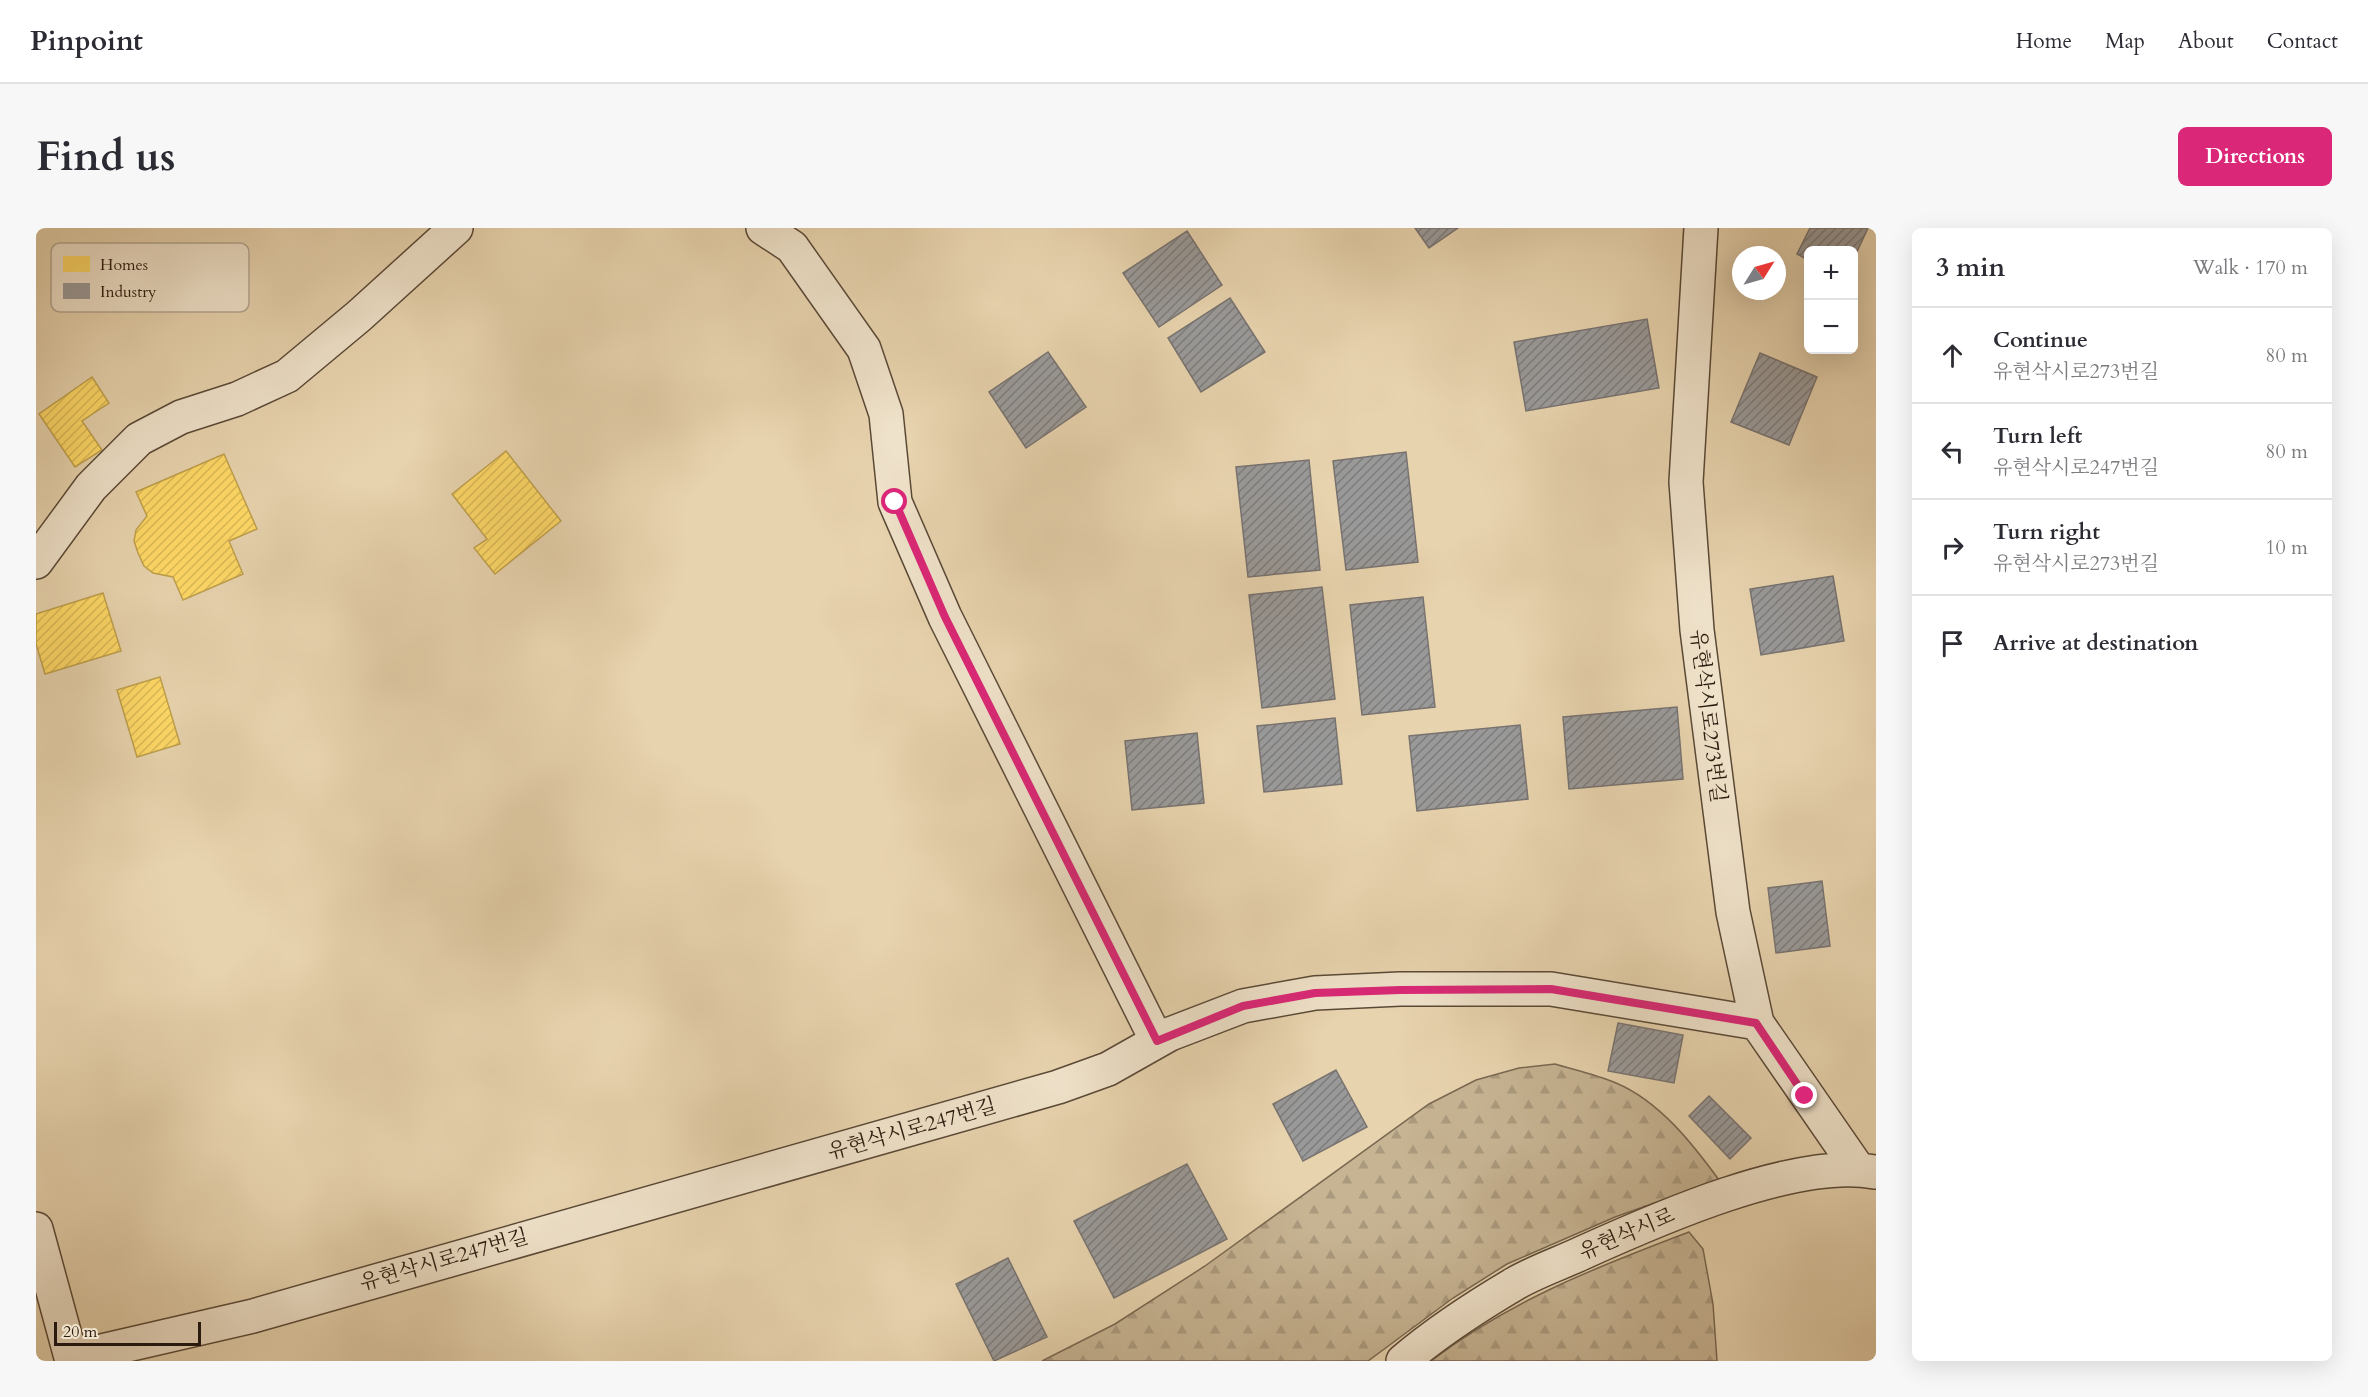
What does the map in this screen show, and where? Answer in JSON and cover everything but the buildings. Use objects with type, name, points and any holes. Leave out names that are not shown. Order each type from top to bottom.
[{"type":"street","points":[[36,562],[91,487],[139,439],[181,417],[237,399],[287,376],[359,316],[456,228]]},
{"type":"street","points":[[763,228],[792,247],[864,349],[886,414],[895,502],[945,617],[1157,1041]]},
{"type":"street","name":"유현삭시로273번길","points":[[1701,228],[1687,493],[1697,630],[1733,912],[1756,1023],[1867,1171]]},
{"type":"street","name":"유현삭시로247번길","points":[[36,1229],[71,1359],[253,1316],[1047,1090],[1108,1069],[1157,1041],[1243,1006],[1315,993],[1551,989],[1756,1023]]},
{"type":"street","name":"유현삭시로","points":[[1403,1361],[1426,1341],[1518,1282],[1610,1240],[1686,1209],[1790,1177],[1867,1171]]},
{"type":"green space","points":[[1555,1064],[1594,1075],[1632,1091],[1673,1124],[1719,1180],[1615,1217],[1507,1264],[1453,1298],[1368,1361],[1042,1361],[1115,1324],[1205,1266],[1429,1104],[1476,1080],[1519,1068]]},
{"type":"green space","points":[[1689,1232],[1703,1249],[1713,1304],[1717,1361],[1431,1361],[1492,1320],[1523,1303],[1588,1272]]},
{"type":"route","points":[[895,502],[945,617],[1157,1041],[1243,1006],[1315,993],[1551,989],[1756,1023],[1805,1096]]}]
